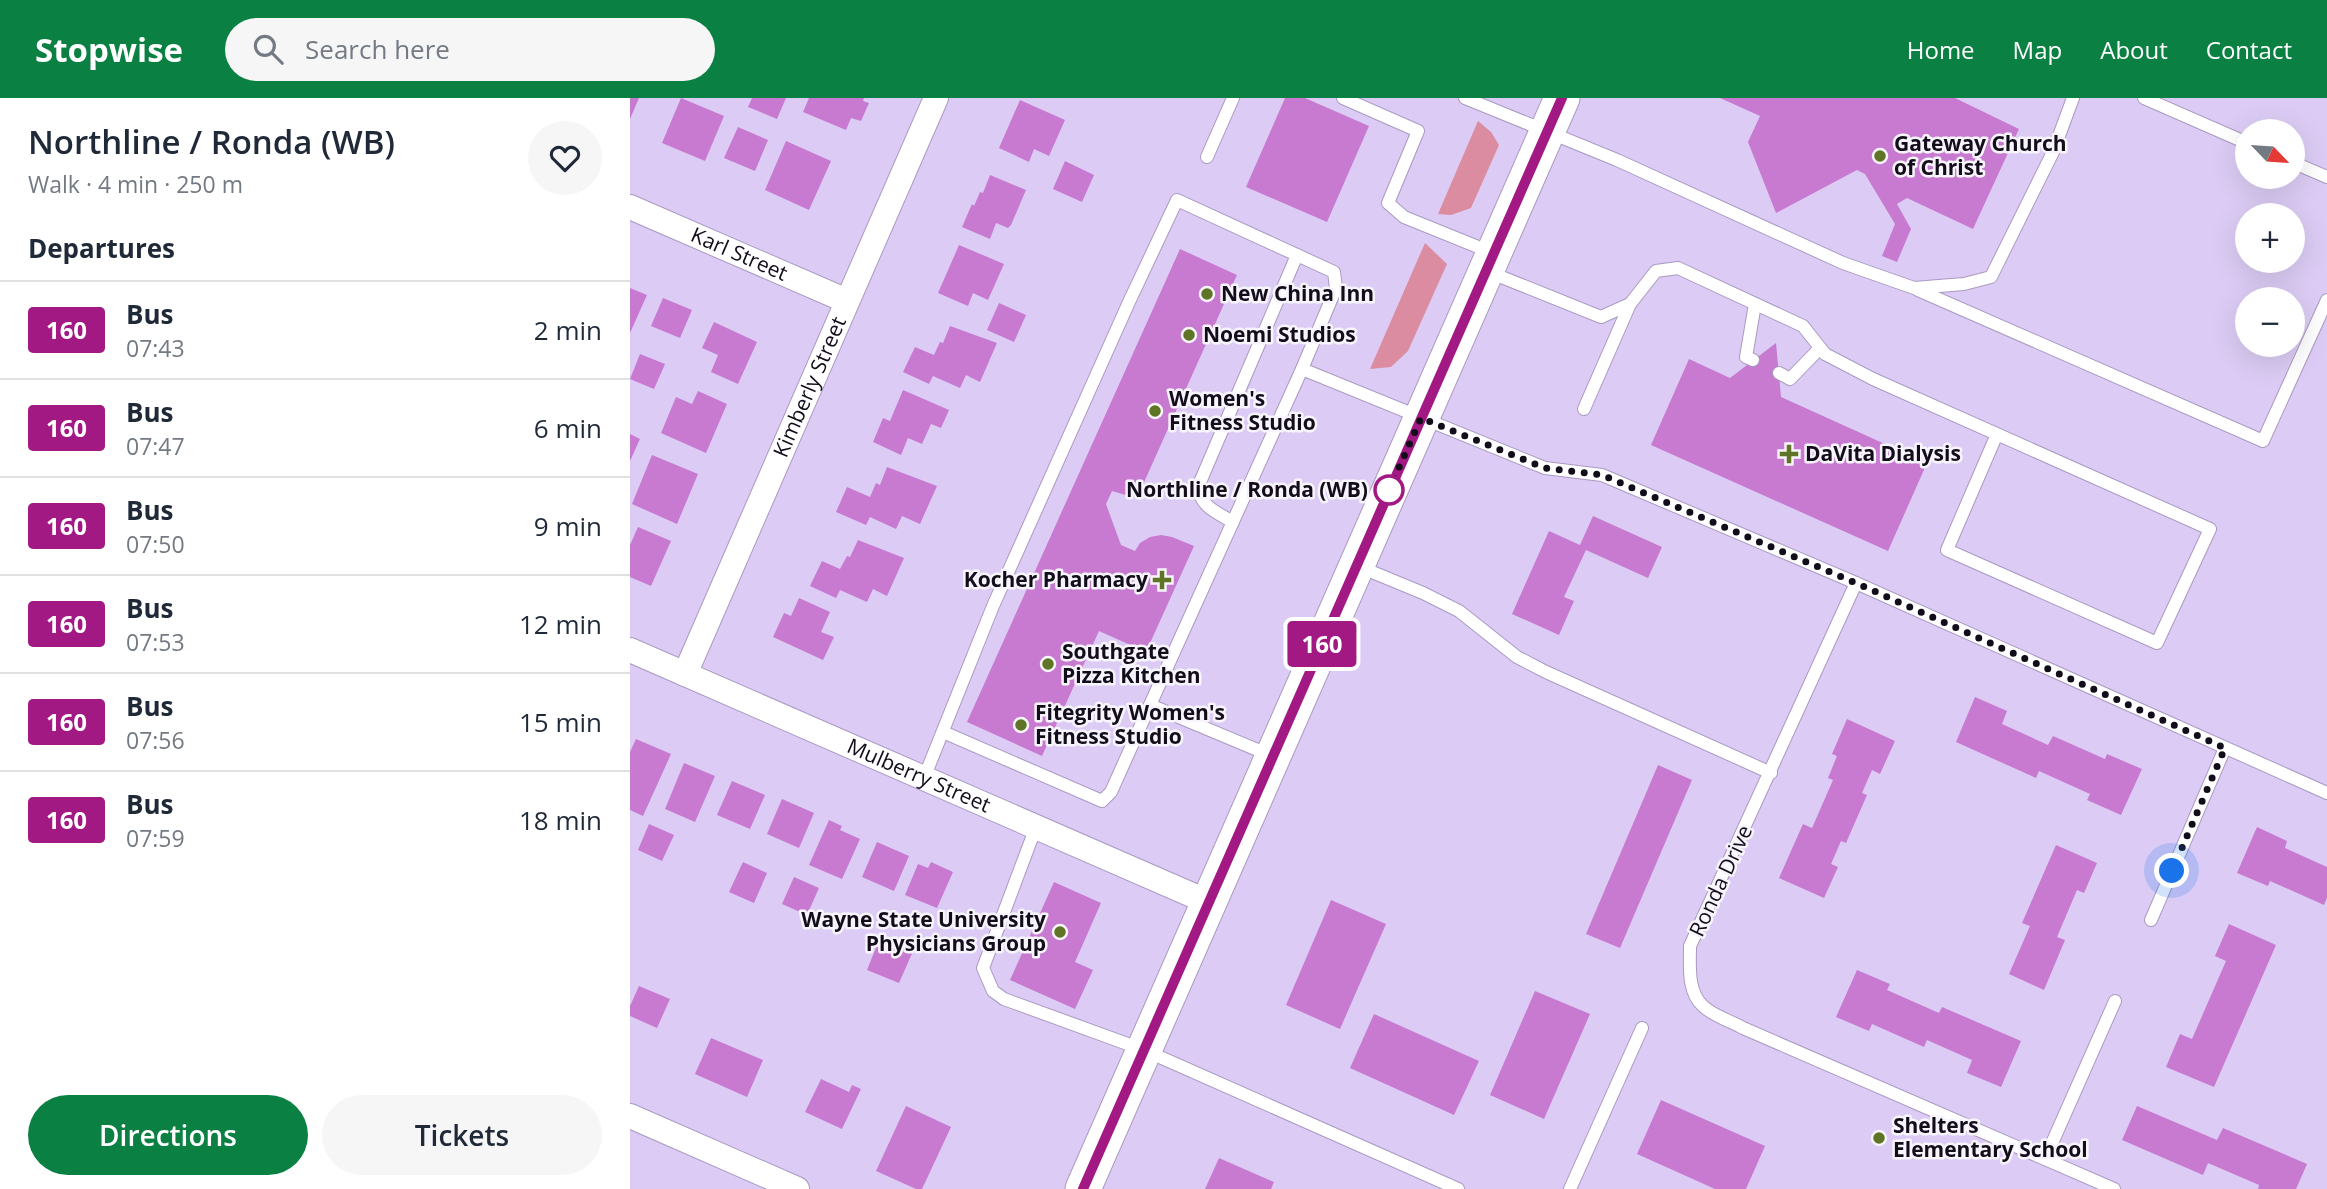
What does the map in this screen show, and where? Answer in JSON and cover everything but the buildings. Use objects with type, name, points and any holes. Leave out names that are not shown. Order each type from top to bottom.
[{"type":"main road","points":[[1083,1189],[1562,98]]},
{"type":"street","name":"Kimberly Street","points":[[685,674],[936,98]]},
{"type":"street","name":"Karl Street","points":[[630,207],[848,301]]},
{"type":"street","name":"Mulberry Street","points":[[630,650],[1208,902]]},
{"type":"street","points":[[630,1116],[797,1189]]},
{"type":"lane","points":[[1207,157],[1233,98]]},
{"type":"lane","points":[[1343,98],[1418,131],[1388,203],[1404,217],[1601,317],[1630,304]]},
{"type":"lane","points":[[1465,98],[1617,160],[1843,263],[1914,288],[2263,441],[2327,300]]},
{"type":"lane","points":[[1914,288],[1964,284],[1991,277],[2053,152],[2073,98]]},
{"type":"lane","points":[[2144,98],[2235,138]]},
{"type":"lane","points":[[2305,168],[2327,177]]},
{"type":"lane","points":[[924,778],[993,606],[1177,200],[1334,272],[1336,288],[1302,369],[1111,792],[1102,801],[943,733]]},
{"type":"lane","points":[[1233,522],[1206,507],[1200,498],[1198,487],[1297,255]]},
{"type":"lane","points":[[1584,409],[1630,304],[1656,271],[1678,268],[1803,326],[1825,354],[1873,379],[1997,434],[2210,529],[2157,643],[1947,550],[1997,434]]},
{"type":"lane","points":[[1753,360],[1746,357],[1755,304]]},
{"type":"lane","points":[[1779,373],[1790,379],[1820,348]]},
{"type":"lane","points":[[1302,369],[1545,468],[1602,475],[1856,583],[2327,793]]},
{"type":"lane","points":[[1356,566],[1459,611],[1517,657],[1546,672],[1771,772]]},
{"type":"lane","name":"Ronda Drive","points":[[1856,583],[1690,946],[1693,991],[1702,1006],[1743,1028],[2114,1189]]},
{"type":"lane","points":[[1150,705],[1273,756]]},
{"type":"lane","points":[[2151,920],[2225,748]]},
{"type":"lane","points":[[1036,827],[983,968],[993,991],[1004,999],[1144,1050],[1458,1189]]},
{"type":"lane","points":[[2045,1159],[2115,1001]]},
{"type":"lane","points":[[1570,1189],[1642,1028]]},
{"type":"shaded area","points":[[1478,121],[1491,132],[1499,145],[1471,208],[1451,215],[1438,214]]},
{"type":"shaded area","points":[[1425,243],[1447,264],[1408,351],[1391,367],[1370,369]]},
{"type":"bus line","name":"160","points":[[1083,1189],[1562,98]]},
{"type":"place","name":"Gateway Church of Christ","points":[[1880,156]]},
{"type":"place","name":"New China Inn","points":[[1207,294]]},
{"type":"place","name":"Noemi Studios","points":[[1189,335]]},
{"type":"place","name":"Women's Fitness Studio","points":[[1155,411]]},
{"type":"place","name":"DaVita Dialysis","points":[[1789,454]]},
{"type":"place","name":"Northline / Ronda (WB)","points":[[1389,490]]},
{"type":"place","name":"Kocher Pharmacy","points":[[1162,580]]},
{"type":"place","name":"Southgate Pizza Kitchen","points":[[1048,664]]},
{"type":"place","name":"Fitegrity Women's Fitness Studio","points":[[1021,725]]},
{"type":"place","name":"Wayne State University Physicians Group","points":[[1060,932]]},
{"type":"place","name":"Shelters Elementary School","points":[[1879,1138]]},
{"type":"route","points":[[1389,490],[1421,418],[1545,468],[1602,475],[1856,583],[2225,748],[2172,871]]}]
